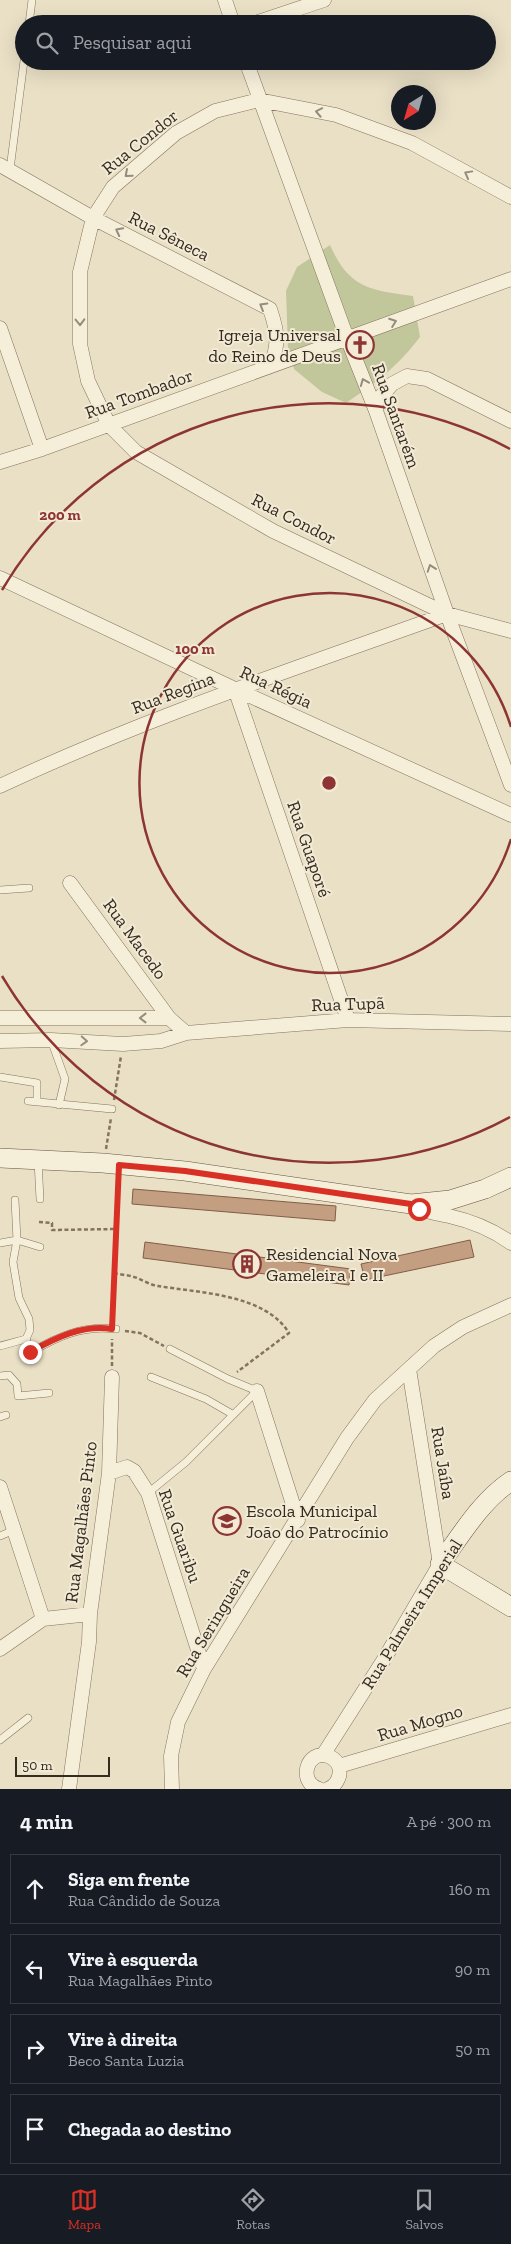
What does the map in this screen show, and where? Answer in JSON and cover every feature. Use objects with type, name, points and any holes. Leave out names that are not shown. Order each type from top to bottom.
[{"type":"street","points":[[224,0],[230,15]]},
{"type":"street","points":[[279,15],[324,0]]},
{"type":"street","name":"Rua Santarém","points":[[249,70],[347,338],[376,411],[447,614],[511,784]]},
{"type":"street","name":"Rua Condor","points":[[511,198],[412,143],[336,115],[259,100],[215,111],[176,133],[113,187],[92,218],[80,272],[80,344],[88,381],[108,425],[136,452],[273,531],[447,614],[511,631]]},
{"type":"street","name":"Rua Sêneca","points":[[5,167],[92,218],[270,309],[277,330],[278,347],[271,366]]},
{"type":"street","name":"Rua Tombador","points":[[0,462],[42,449],[511,279]]},
{"type":"street","points":[[0,328],[42,449]]},
{"type":"street","points":[[376,411],[377,401],[392,384],[407,376],[427,379],[511,421]]},
{"type":"street","name":"Rua Régia","points":[[0,578],[235,689],[511,815]]},
{"type":"street","name":"Rua Regina","points":[[0,786],[64,756],[235,689],[447,614]]},
{"type":"street","name":"Rua Guaporé","points":[[235,689],[348,1020]]},
{"type":"street","name":"Rua Macedo","points":[[70,882],[169,1018]]},
{"type":"street","points":[[0,1018],[169,1018],[186,1033]]},
{"type":"street","name":"Rua Tupã","points":[[0,1041],[52,1040],[123,1044],[161,1041],[186,1033],[348,1020],[511,1024]]},
{"type":"street","points":[[0,1158],[185,1171],[411,1204],[450,1200],[484,1189],[511,1177]]},
{"type":"street","points":[[411,1204],[419,1209],[485,1228],[511,1244]]},
{"type":"street","name":"Rua Seringueira","points":[[172,1789],[171,1756],[178,1722],[204,1669],[347,1438],[375,1400],[434,1346],[463,1327],[511,1305]]},
{"type":"street","name":"Rua Jaíba","points":[[409,1369],[440,1564]]},
{"type":"street","name":"Rua Magalhães Pinto","points":[[69,1789],[109,1473],[112,1377]]},
{"type":"street","points":[[257,1390],[298,1520]]},
{"type":"street","name":"Rua Guaribu","points":[[109,1473],[127,1467],[134,1471],[148,1493],[204,1669]]},
{"type":"street","name":"Rua Palmeira Imperial","points":[[319,1789],[311,1785],[307,1780],[306,1769],[312,1759],[323,1755],[383,1661],[440,1564],[467,1526],[496,1491],[511,1481]]},
{"type":"street","points":[[0,1487],[42,1619]]},
{"type":"street","points":[[440,1564],[511,1606]]},
{"type":"street","points":[[1,1645],[42,1619],[90,1614]]},
{"type":"street","name":"Rua Mogno","points":[[339,1766],[511,1715]]},
{"type":"street","points":[[323,1755],[333,1758],[339,1766],[337,1783],[328,1789]]},
{"type":"lane","points":[[30,15],[32,0]]},
{"type":"lane","points":[[5,167],[22,70]]},
{"type":"lane","points":[[0,890],[29,888]]},
{"type":"lane","points":[[52,1040],[65,1079],[59,1105]]},
{"type":"lane","points":[[0,1077],[37,1083],[37,1102]]},
{"type":"lane","points":[[28,1102],[112,1109]]},
{"type":"lane","points":[[38,1160],[40,1200]]},
{"type":"lane","points":[[14,1200],[17,1240],[13,1262],[19,1298],[28,1319],[30,1330],[26,1339],[30,1352],[60,1335],[101,1327],[114,1329]]},
{"type":"lane","points":[[0,1243],[17,1240],[40,1247]]},
{"type":"lane","points":[[0,1346],[26,1339]]},
{"type":"lane","points":[[148,1493],[186,1462],[257,1390],[228,1379],[170,1349]]},
{"type":"lane","points":[[0,1376],[9,1375],[16,1384],[18,1396],[49,1393]]},
{"type":"lane","points":[[150,1377],[206,1399],[232,1414]]},
{"type":"lane","points":[[0,1536],[14,1530]]},
{"type":"lane","points":[[0,1740],[28,1718]]},
{"type":"path","points":[[112,1377],[119,1165]]},
{"type":"path","points":[[39,1222],[52,1223],[52,1230],[116,1229]]},
{"type":"path","points":[[114,1274],[135,1277],[156,1286],[216,1295],[258,1306],[283,1324],[290,1333],[228,1379]]},
{"type":"path","points":[[114,1329],[140,1333],[170,1349]]},
{"type":"green space","points":[[330,245],[345,270],[362,284],[384,292],[413,296],[420,337],[386,373],[346,403],[322,392],[294,369],[288,348],[286,291],[297,267]]},
{"type":"building","name":"Residencial Nova Gameleira I e II","points":[[133,1189],[336,1206],[335,1221],[132,1204]]},
{"type":"building","points":[[470,1240],[474,1257],[365,1280],[361,1264]]},
{"type":"building","name":"Residencial Nova Gameleira I e II","points":[[145,1242],[351,1269],[349,1285],[143,1258]]},
{"type":"place","name":"Igreja Universal do Reino de Deus","points":[[360,345]]},
{"type":"place","name":"Residencial Nova Gameleira I e II","points":[[247,1264]]},
{"type":"place","name":"Escola Municipal João do Patrocínio","points":[[227,1521]]},
{"type":"route","points":[[30,1352],[60,1335],[101,1327],[112,1329],[119,1165],[185,1171],[411,1204],[419,1209]]}]
